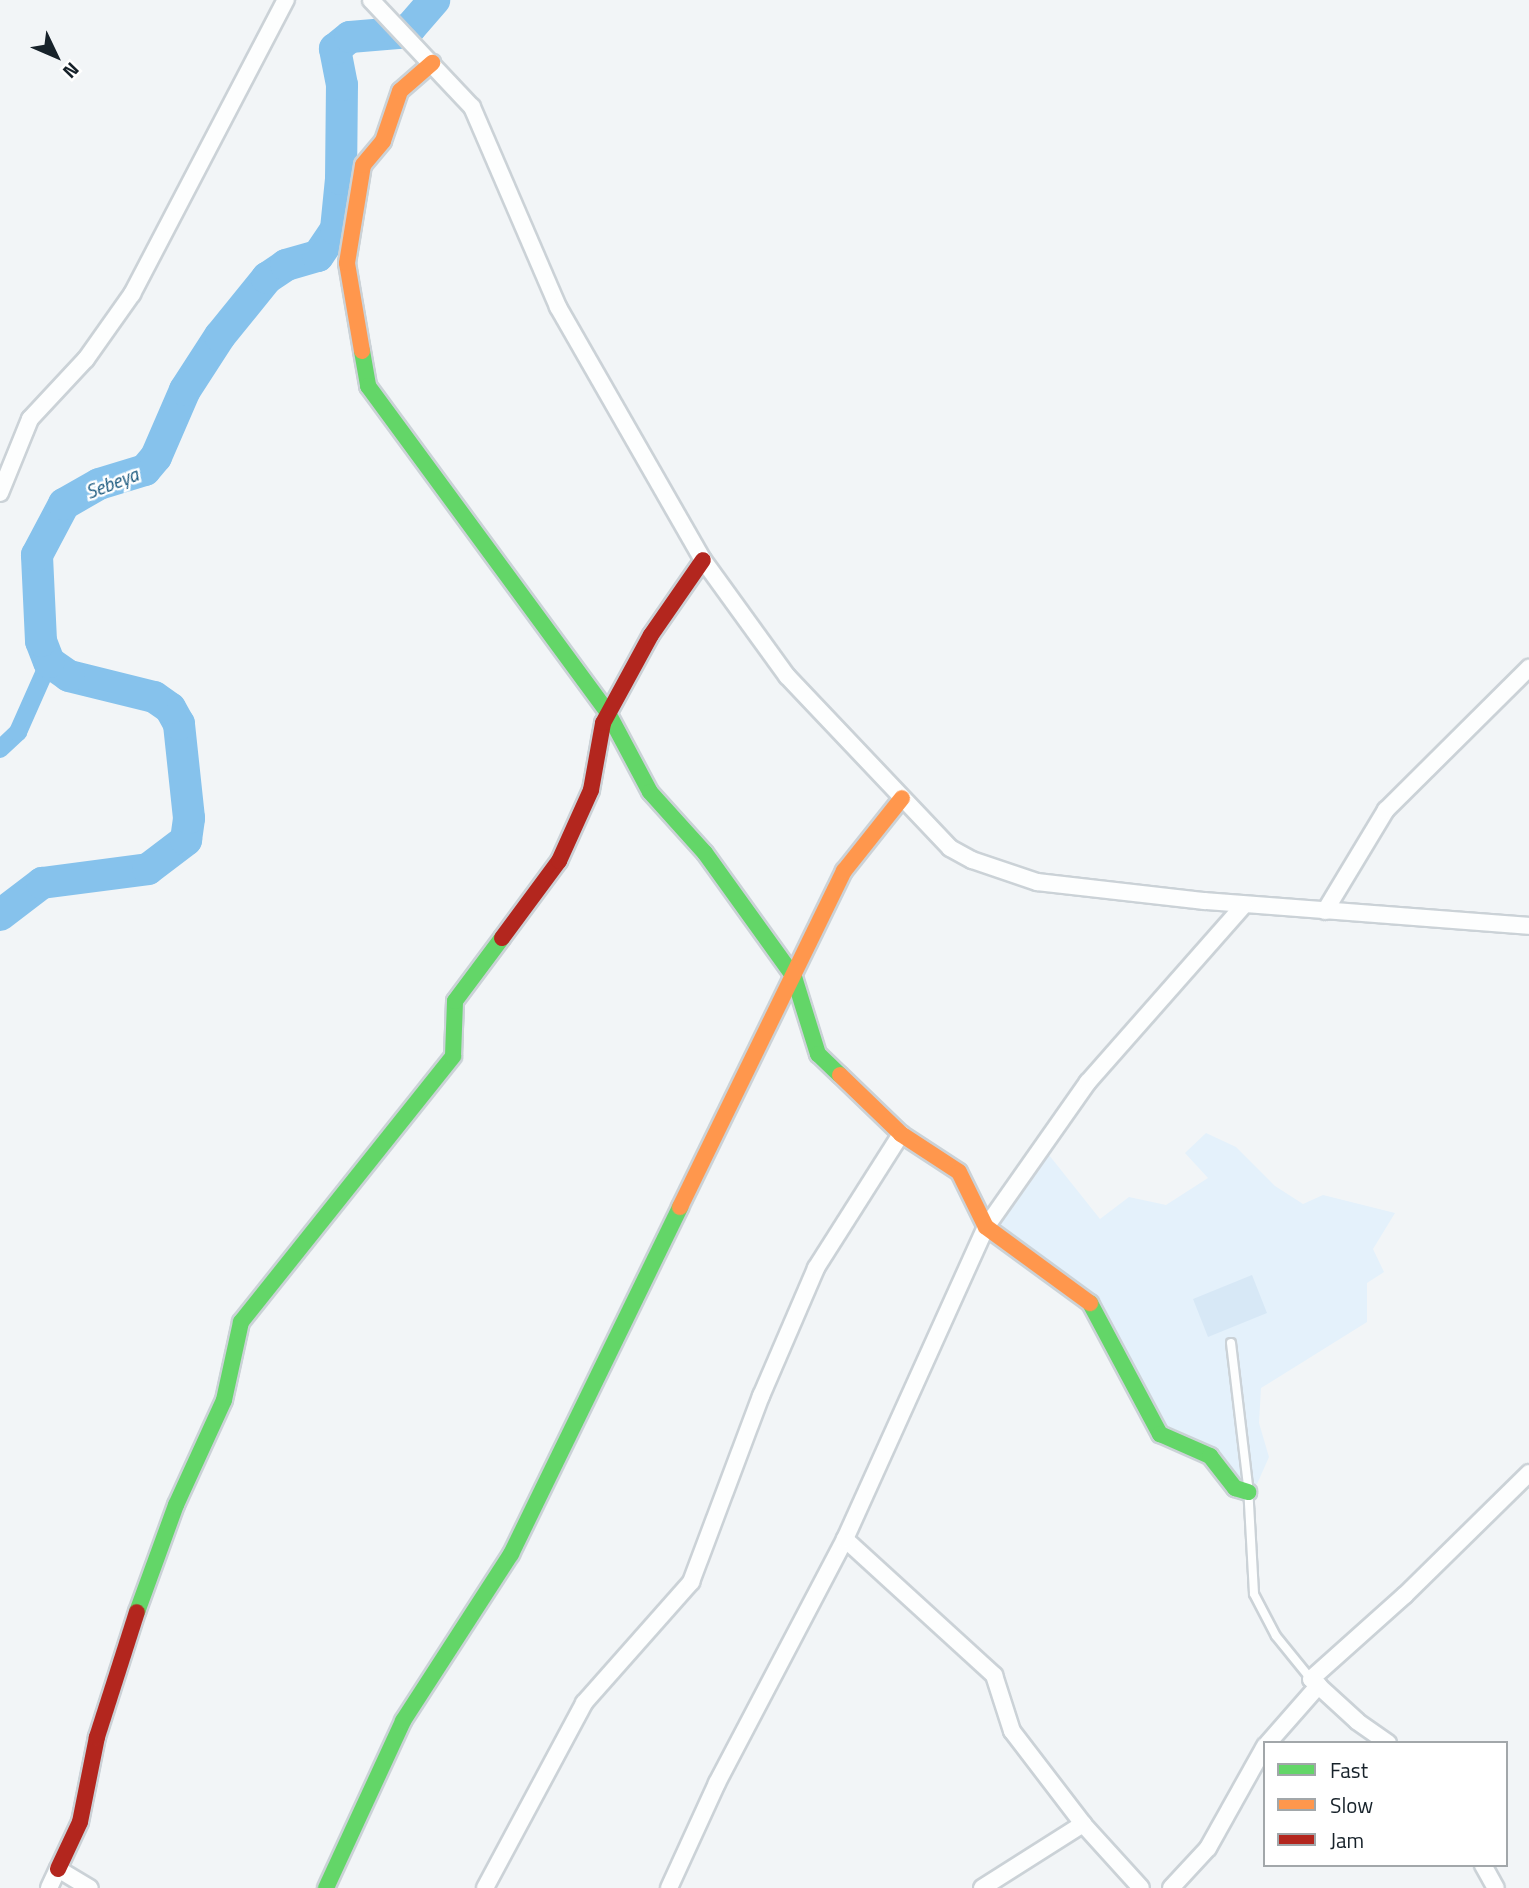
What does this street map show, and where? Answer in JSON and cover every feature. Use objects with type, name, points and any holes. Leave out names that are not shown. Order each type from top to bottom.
[{"type":"street","points":[[0,492],[30,419],[86,359],[132,294],[286,0]]},
{"type":"street","points":[[371,0],[472,107],[558,307],[703,561],[787,676],[950,848],[1004,873],[1037,882],[1244,905],[1529,926]]},
{"type":"street","points":[[432,63],[400,91],[383,141],[363,165],[347,263],[368,387],[608,713],[650,792],[705,853],[794,977],[818,1054],[901,1134],[959,1172],[986,1227],[1090,1303],[1160,1434],[1210,1456],[1235,1488],[1248,1492]]},
{"type":"street","points":[[49,1888],[80,1822],[97,1737],[121,1656],[176,1505],[224,1400],[241,1322],[453,1056],[455,1001],[559,861],[591,790],[608,713],[651,635],[703,561]]},
{"type":"street","points":[[1325,911],[1386,810],[1529,668]]},
{"type":"street","points":[[326,1888],[403,1721],[511,1554],[844,871],[902,798]]},
{"type":"street","points":[[669,1888],[717,1783],[845,1539],[986,1227],[1088,1082],[1244,905]]},
{"type":"street","points":[[485,1888],[584,1703],[691,1582],[761,1396],[816,1268],[901,1134]]},
{"type":"street","points":[[1269,1741],[1315,1682],[1529,1473]]},
{"type":"street","points":[[845,1539],[994,1675],[1012,1731],[1083,1824],[1141,1888]]},
{"type":"street","points":[[1315,1682],[1386,1741]]},
{"type":"street","points":[[1171,1888],[1208,1848],[1263,1750]]},
{"type":"street","points":[[982,1888],[1083,1824]]},
{"type":"street","points":[[1484,1867],[1496,1888]]},
{"type":"street","points":[[58,1870],[90,1888]]},
{"type":"lane","points":[[1231,1343],[1248,1492],[1254,1594],[1276,1636],[1315,1682]]},
{"type":"shaded area","points":[[1206,1133],[1236,1147],[1275,1186],[1303,1204],[1323,1195],[1395,1213],[1373,1249],[1384,1272],[1367,1283],[1367,1322],[1261,1388],[1259,1423],[1269,1457],[1257,1484],[1248,1486],[1164,1432],[1091,1300],[995,1229],[1045,1150],[1100,1219],[1129,1197],[1166,1205],[1208,1178],[1185,1153]]},
{"type":"shaded area","points":[[1252,1275],[1267,1313],[1208,1337],[1193,1299]]},
{"type":"waterway","name":"Sebeya","points":[[0,915],[42,883],[148,869],[186,840],[189,818],[179,724],[170,708],[154,697],[69,676],[49,662],[41,641],[37,555],[64,504],[99,484],[145,470],[156,457],[185,390],[220,336],[267,278],[286,265],[318,256],[336,229],[341,179],[342,85],[335,49],[350,37],[398,33],[410,28],[434,0]]},
{"type":"waterway","points":[[0,749],[18,732],[49,662]]},
{"type":"traffic: fast","points":[[362,351],[368,386],[608,713],[650,792],[705,853],[794,977],[818,1054],[840,1075]]},
{"type":"traffic: fast","points":[[137,1612],[176,1505],[224,1400],[241,1322],[453,1056],[455,1001],[502,938]]},
{"type":"traffic: fast","points":[[326,1888],[403,1721],[511,1554],[680,1207]]},
{"type":"traffic: fast","points":[[1090,1303],[1160,1434],[1210,1456],[1235,1488],[1248,1492]]},
{"type":"traffic: slow","points":[[362,351],[347,263],[363,165],[383,141],[400,91],[432,63]]},
{"type":"traffic: slow","points":[[680,1207],[844,871],[902,798]]},
{"type":"traffic: slow","points":[[840,1075],[901,1134],[959,1172],[986,1227],[1090,1303]]},
{"type":"traffic: jam","points":[[502,938],[559,861],[591,790],[603,723],[651,635],[703,560]]},
{"type":"traffic: jam","points":[[58,1869],[80,1822],[97,1737],[137,1612]]}]
